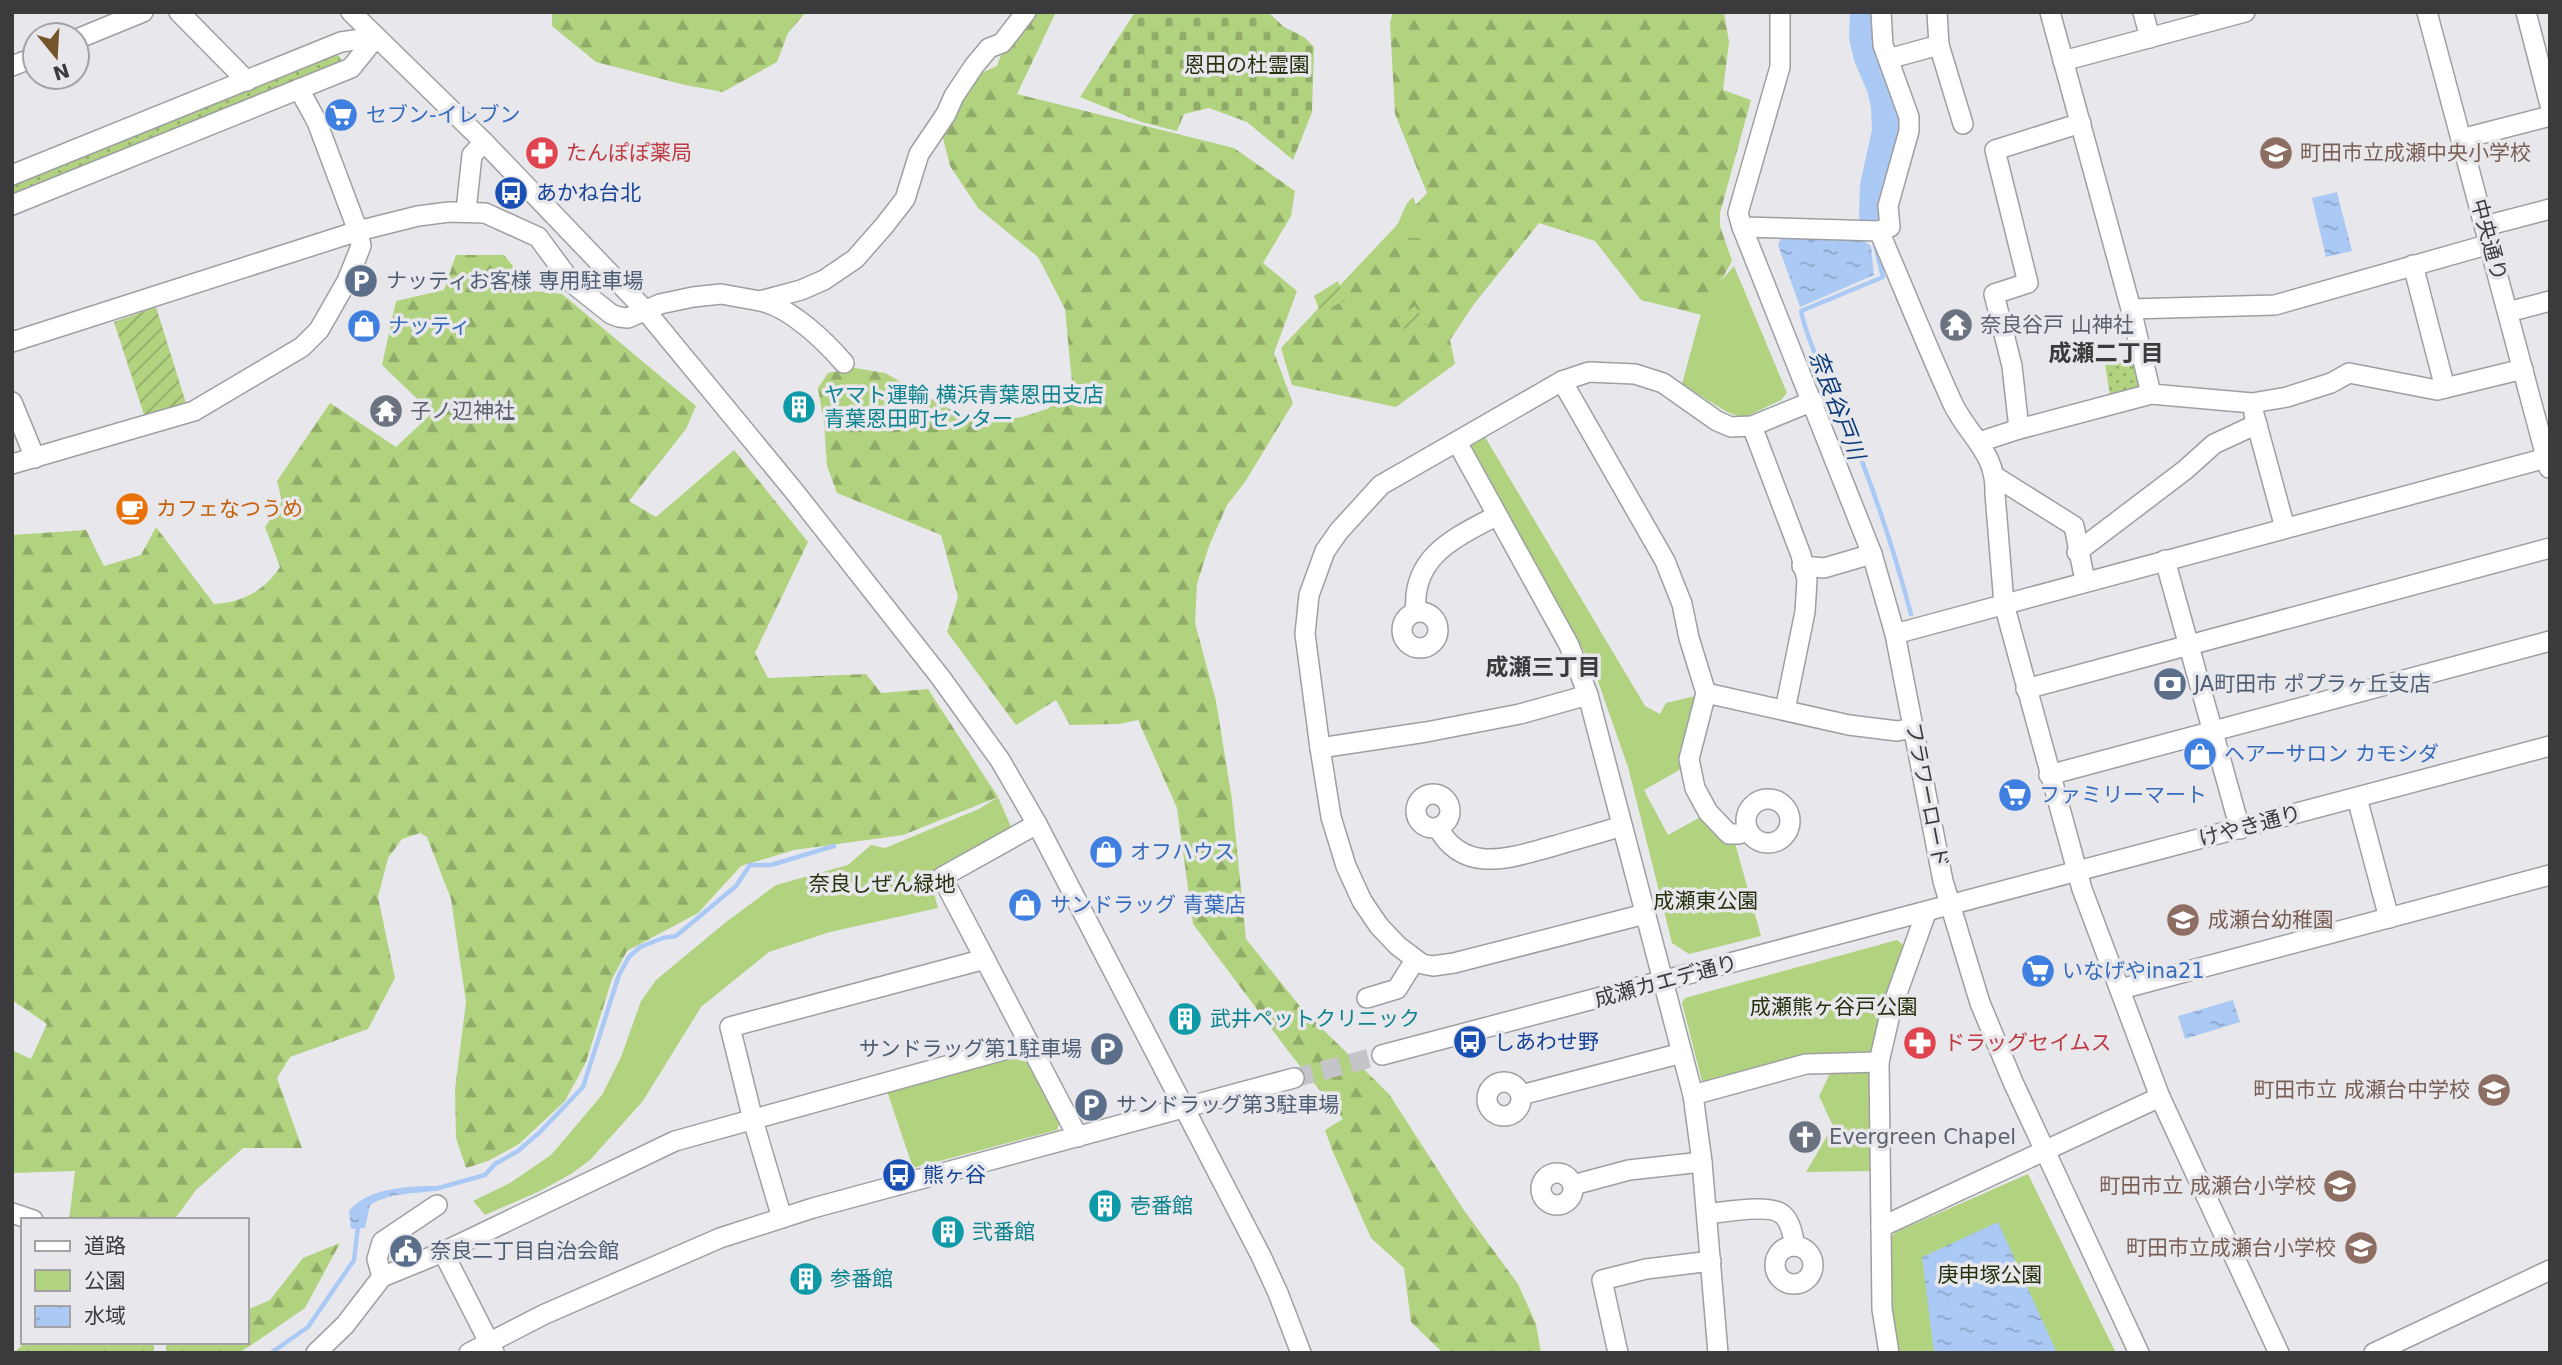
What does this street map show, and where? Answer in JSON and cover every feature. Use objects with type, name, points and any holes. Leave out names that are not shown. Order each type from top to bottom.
[{"type":"street","points":[[91,34],[143,12]]},
{"type":"street","points":[[179,12],[247,81]]},
{"type":"street","points":[[351,12],[484,142],[645,310],[794,491],[941,678],[1000,760],[1037,824],[1278,1293],[1301,1353]]},
{"type":"street","points":[[760,301],[801,290],[824,280],[855,259],[905,199],[919,154],[974,65],[989,48],[1002,43],[1026,12]]},
{"type":"street","points":[[1780,12],[1780,67],[1738,213],[1742,227],[1879,231],[1890,227],[1888,206],[1909,131],[1909,117],[1883,45],[1881,12]]},
{"type":"street","points":[[1937,12],[1939,45],[1963,124]]},
{"type":"street","points":[[2050,12],[2131,309],[2151,394]]},
{"type":"street","points":[[2143,12],[2150,38]]},
{"type":"street","name":"中央通り","points":[[2427,12],[2549,461]]},
{"type":"street","points":[[2526,12],[2550,105]]},
{"type":"street","points":[[2063,61],[2239,13]]},
{"type":"street","points":[[12,175],[341,42],[376,37]]},
{"type":"street","points":[[12,205],[351,68],[376,37]]},
{"type":"street","points":[[1888,59],[1939,45]]},
{"type":"street","points":[[12,464],[194,411],[302,346],[318,330],[347,281],[361,246],[358,231],[317,122],[299,89]]},
{"type":"street","points":[[2462,139],[2550,116]]},
{"type":"street","points":[[2019,429],[2012,366],[1994,294],[2028,283],[1995,150],[2081,123]]},
{"type":"street","points":[[466,211],[472,155],[484,142]]},
{"type":"street","points":[[2131,309],[2275,305],[2413,265],[2550,209]]},
{"type":"street","points":[[12,342],[358,231],[418,215],[466,211],[485,213],[538,237],[572,283],[611,314],[628,317],[693,297],[721,294],[760,301],[802,324],[829,346],[844,363]]},
{"type":"street","name":"フラワーロード","points":[[1742,227],[1872,554],[1895,634],[1950,906],[1980,1003],[2139,1353]]},
{"type":"street","points":[[1879,231],[1955,408],[1979,442],[1996,477],[2004,604],[2077,873],[2160,1097],[2279,1353]]},
{"type":"street","points":[[2413,265],[2445,388]]},
{"type":"street","points":[[2508,312],[2550,302]]},
{"type":"street","points":[[1979,442],[2151,394],[2252,403],[2287,397],[2320,387],[2349,373],[2437,390],[2523,369]]},
{"type":"street","points":[[1645,914],[1433,966],[1415,960],[1398,946],[1379,926],[1362,901],[1346,866],[1331,817],[1305,634],[1309,595],[1325,551],[1339,531],[1381,485],[1562,380],[1589,372],[1635,374],[1663,383],[1717,421],[1731,427],[1752,426],[1813,401]]},
{"type":"street","points":[[1562,380],[1665,561],[1682,604],[1706,693],[1689,759],[1695,788],[1708,812],[1729,834],[1748,830]]},
{"type":"street","points":[[12,402],[18,432],[35,458]]},
{"type":"street","points":[[2252,403],[2285,528]]},
{"type":"street","points":[[2077,552],[2185,470],[2214,444],[2257,424]]},
{"type":"street","points":[[1752,426],[1801,555],[1807,580],[1808,595],[1785,710]]},
{"type":"street","points":[[1457,442],[1569,645],[1588,695],[1693,1095],[1702,1162],[1718,1353]]},
{"type":"street","points":[[1895,634],[2285,528],[2549,461]]},
{"type":"street","points":[[1996,477],[2074,526],[2085,582]]},
{"type":"street","points":[[1416,612],[1415,597],[1419,580],[1430,558],[1461,535],[1496,516]]},
{"type":"street","points":[[2026,689],[2550,548]]},
{"type":"street","points":[[1802,566],[1824,568],[1872,554]]},
{"type":"street","points":[[2165,560],[2241,829]]},
{"type":"street","points":[[2049,775],[2550,641]]},
{"type":"street","points":[[1706,693],[1849,725],[1897,731],[1914,728]]},
{"type":"street","points":[[1320,748],[1520,715],[1588,695]]},
{"type":"street","name":"けやき通り","points":[[1950,906],[2550,746]]},
{"type":"street","points":[[2357,798],[2389,918]]},
{"type":"street","points":[[1037,824],[942,877],[1078,1137]]},
{"type":"street","points":[[1438,828],[1446,842],[1463,854],[1483,860],[1507,859],[1622,826]]},
{"type":"street","points":[[2121,989],[2550,875]]},
{"type":"street","name":"成瀬カエデ通り","points":[[1382,1055],[1950,906]]},
{"type":"street","points":[[1889,1353],[1882,1309],[1879,1062],[1891,1010],[1926,913]]},
{"type":"street","points":[[782,1217],[753,1120],[730,1027],[985,959]]},
{"type":"street","points":[[1367,998],[1397,989],[1415,960]]},
{"type":"street","points":[[316,1353],[345,1325],[382,1277],[443,1252],[675,1141],[1029,1043]]},
{"type":"street","points":[[1521,1095],[1682,1052]]},
{"type":"street","points":[[1693,1095],[1806,1064],[1879,1062]]},
{"type":"street","points":[[469,1353],[491,1347],[681,1254],[782,1217],[1294,1078]]},
{"type":"street","points":[[1881,1227],[2160,1097]]},
{"type":"street","points":[[1573,1185],[1629,1170],[1702,1162]]},
{"type":"street","points":[[382,1277],[377,1259],[382,1242],[437,1205]]},
{"type":"street","points":[[1707,1214],[1769,1209],[1783,1214],[1790,1225],[1795,1246]]},
{"type":"street","points":[[12,1213],[33,1215]]},
{"type":"street","points":[[443,1252],[491,1347]]},
{"type":"street","points":[[1618,1353],[1602,1280],[1646,1269],[1711,1261]]},
{"type":"street","points":[[2374,1353],[2550,1270]]},
{"type":"green space","points":[[552,12],[806,12],[788,33],[777,62],[723,92],[596,62],[552,26]]},
{"type":"green space","points":[[1034,12],[1056,12],[1017,94],[1234,148],[1295,191],[1291,216],[1263,263],[1297,291],[1274,353],[1293,403],[1245,482],[1227,505],[1209,546],[1197,584],[1195,623],[1216,701],[1232,800],[1246,939],[1302,1009],[1389,1094],[1463,1209],[1518,1284],[1536,1324],[1541,1353],[1443,1353],[1411,1322],[1404,1268],[1371,1238],[1325,1130],[1343,1119],[1193,924],[1177,808],[1138,720],[1119,724],[1070,725],[1056,700],[1016,725],[947,632],[958,597],[941,535],[837,493],[827,466],[818,388],[828,373],[855,368],[885,373],[964,417],[986,421],[1022,417],[1047,409],[1073,393],[1065,309],[1038,257],[978,208],[950,166],[939,122],[963,81],[997,66],[1002,52],[1020,36]]},
{"type":"green space","name":"恩田の杜霊園","points":[[1135,12],[1268,12],[1284,27],[1304,37],[1314,47],[1312,112],[1293,160],[1247,122],[1209,108],[1184,114],[1177,131],[1141,122],[1080,97]]},
{"type":"green space","points":[[1393,12],[1724,12],[1729,42],[1723,90],[1751,100],[1720,213],[1720,226],[1732,261],[1702,315],[1641,300],[1595,241],[1539,223],[1474,304],[1450,340],[1455,364],[1396,407],[1292,385],[1281,348],[1427,193],[1395,114],[1390,23]]},
{"type":"green space","points":[[335,54],[340,57],[342,64],[12,197],[12,185]]},
{"type":"green space","points":[[1413,197],[1425,228],[1421,238],[1399,235],[1396,228],[1407,203]]},
{"type":"green space","points":[[456,255],[504,255],[533,291],[562,294],[696,406],[686,429],[629,501],[656,517],[734,450],[808,542],[755,653],[768,678],[866,674],[881,693],[928,689],[998,797],[903,835],[794,850],[741,866],[698,913],[627,951],[612,979],[586,1062],[565,1101],[519,1144],[488,1161],[466,1168],[456,1138],[455,1089],[466,1002],[451,899],[427,837],[420,833],[402,839],[388,858],[378,897],[395,978],[368,1029],[290,1057],[277,1078],[302,1148],[243,1148],[196,1190],[175,1218],[69,1218],[75,1171],[12,1173],[12,1050],[31,1059],[47,1024],[12,1000],[12,535],[86,530],[104,566],[141,555],[156,527],[214,604],[234,601],[252,594],[280,567],[265,527],[282,501],[277,481],[330,403],[396,447],[432,413],[382,365],[396,301],[444,290]]},
{"type":"green space","points":[[1734,266],[1787,393],[1781,400],[1743,418],[1727,412],[1682,384],[1705,299]]},
{"type":"green space","points":[[1338,281],[1345,301],[1320,312],[1314,296]]},
{"type":"green space","points":[[1415,306],[1426,324],[1408,335],[1397,318]]},
{"type":"green space","points":[[156,307],[186,403],[144,415],[114,322]]},
{"type":"green space","points":[[2132,354],[2141,380],[2137,389],[2110,396],[2105,364]]},
{"type":"green space","name":"成瀬東公園","points":[[1485,437],[1645,706],[1660,714],[1666,703],[1700,695],[1683,768],[1644,790],[1668,835],[1706,814],[1733,836],[1761,936],[1689,954],[1672,943],[1628,767],[1593,667],[1466,449]]},
{"type":"green space","name":"奈良しぜん緑地","points":[[998,797],[1012,829],[951,861],[930,878],[938,908],[830,932],[769,952],[701,1007],[643,1101],[590,1160],[540,1191],[485,1215],[473,1201],[510,1183],[551,1155],[602,1095],[621,1057],[641,1001],[656,980],[726,922],[776,885],[848,865],[871,845],[885,848],[979,809]]},
{"type":"green space","name":"成瀬熊ヶ谷戸公園","points":[[1897,940],[1906,947],[1872,1053],[1703,1085],[1682,1003],[1685,998]]},
{"type":"green space","points":[[1027,1053],[1060,1121],[1057,1130],[913,1168],[887,1091]]},
{"type":"green space","points":[[1863,1068],[1871,1075],[1872,1171],[1806,1172],[1833,1126],[1819,1096],[1832,1069]]},
{"type":"green space","name":"庚申塚公園","points":[[2028,1174],[2116,1353],[1898,1353],[1890,1296],[1888,1240],[1896,1232]]},
{"type":"green space","points":[[340,1243],[305,1308],[238,1353],[166,1353],[166,1344],[248,1344],[248,1310],[270,1300],[303,1258]]},
{"type":"green space","points":[[24,1344],[154,1344],[154,1353],[13,1353]]},
{"type":"water","points":[[2337,192],[2352,251],[2326,257],[2312,198]]},
{"type":"water","points":[[1781,238],[1861,239],[1871,246],[1874,275],[1800,307],[1778,245]]},
{"type":"water","points":[[2233,1000],[2240,1022],[2185,1039],[2178,1016]]},
{"type":"water","points":[[439,1186],[440,1190],[378,1201],[370,1205],[365,1228],[351,1229],[349,1211],[367,1197],[391,1190]]},
{"type":"water","points":[[1998,1222],[2057,1353],[1934,1353],[1922,1257]]},
{"type":"waterway","points":[[1864,12],[1863,37],[1885,106],[1886,131],[1874,186],[1873,215]]},
{"type":"waterway","name":"奈良谷戸川","points":[[1875,245],[1883,277],[1801,311],[1814,351],[1872,488],[1911,614]]},
{"type":"waterway","points":[[435,1189],[485,1175],[495,1164],[518,1151],[540,1132],[583,1087],[619,975],[629,957],[640,947],[676,936],[736,886],[750,865],[771,865],[834,846]]},
{"type":"waterway","points":[[271,1353],[308,1327],[354,1260],[358,1226]]},
{"type":"tunnel","points":[[1294,1078],[1382,1055]]},
{"type":"place","name":"セブン-イレブン","points":[[341,115]]},
{"type":"place","name":"たんぽぽ薬局","points":[[542,153]]},
{"type":"place","name":"町田市立成瀬中央小学校","points":[[2276,153]]},
{"type":"place","name":"あかね台北","points":[[511,193]]},
{"type":"place","name":"ナッティお客様 専用駐車場","points":[[361,281]]},
{"type":"place","name":"奈良谷戸 山神社","points":[[1956,325]]},
{"type":"place","name":"ナッティ","points":[[364,326]]},
{"type":"place","name":"ヤマト運輸 横浜青葉恩田支店 青葉恩田町センター","points":[[799,407]]},
{"type":"place","name":"子ノ辺神社","points":[[386,411]]},
{"type":"place","name":"カフェなつうめ","points":[[132,509]]},
{"type":"place","name":"JA町田市 ポプラヶ丘支店","points":[[2170,684]]},
{"type":"place","name":"ヘアーサロン カモシダ","points":[[2200,754]]},
{"type":"place","name":"ファミリーマート","points":[[2015,795]]},
{"type":"place","name":"オフハウス","points":[[1106,852]]},
{"type":"place","name":"サンドラッグ 青葉店","points":[[1025,905]]},
{"type":"place","name":"成瀬台幼稚園","points":[[2183,920]]},
{"type":"place","name":"いなげやina21","points":[[2038,971]]},
{"type":"place","name":"武井ペットクリニック","points":[[1185,1019]]},
{"type":"place","name":"しあわせ野","points":[[1470,1042]]},
{"type":"place","name":"ドラッグセイムス","points":[[1920,1043]]},
{"type":"place","name":"サンドラッグ第1駐車場","points":[[1107,1049]]},
{"type":"place","name":"町田市立 成瀬台中学校","points":[[2494,1090]]},
{"type":"place","name":"サンドラッグ第3駐車場","points":[[1091,1105]]},
{"type":"place","name":"Evergreen Chapel","points":[[1805,1137]]},
{"type":"place","name":"熊ヶ谷","points":[[899,1175]]},
{"type":"place","name":"町田市立 成瀬台小学校","points":[[2340,1186]]},
{"type":"place","name":"壱番館","points":[[1105,1206]]},
{"type":"place","name":"弐番館","points":[[948,1232]]},
{"type":"place","name":"町田市立成瀬台小学校","points":[[2361,1248]]},
{"type":"place","name":"奈良二丁目自治会館","points":[[406,1251]]},
{"type":"place","name":"参番館","points":[[806,1279]]},
{"type":"district","name":"成瀬二丁目","points":[[2106,353]]},
{"type":"district","name":"成瀬三丁目","points":[[1543,667]]}]
